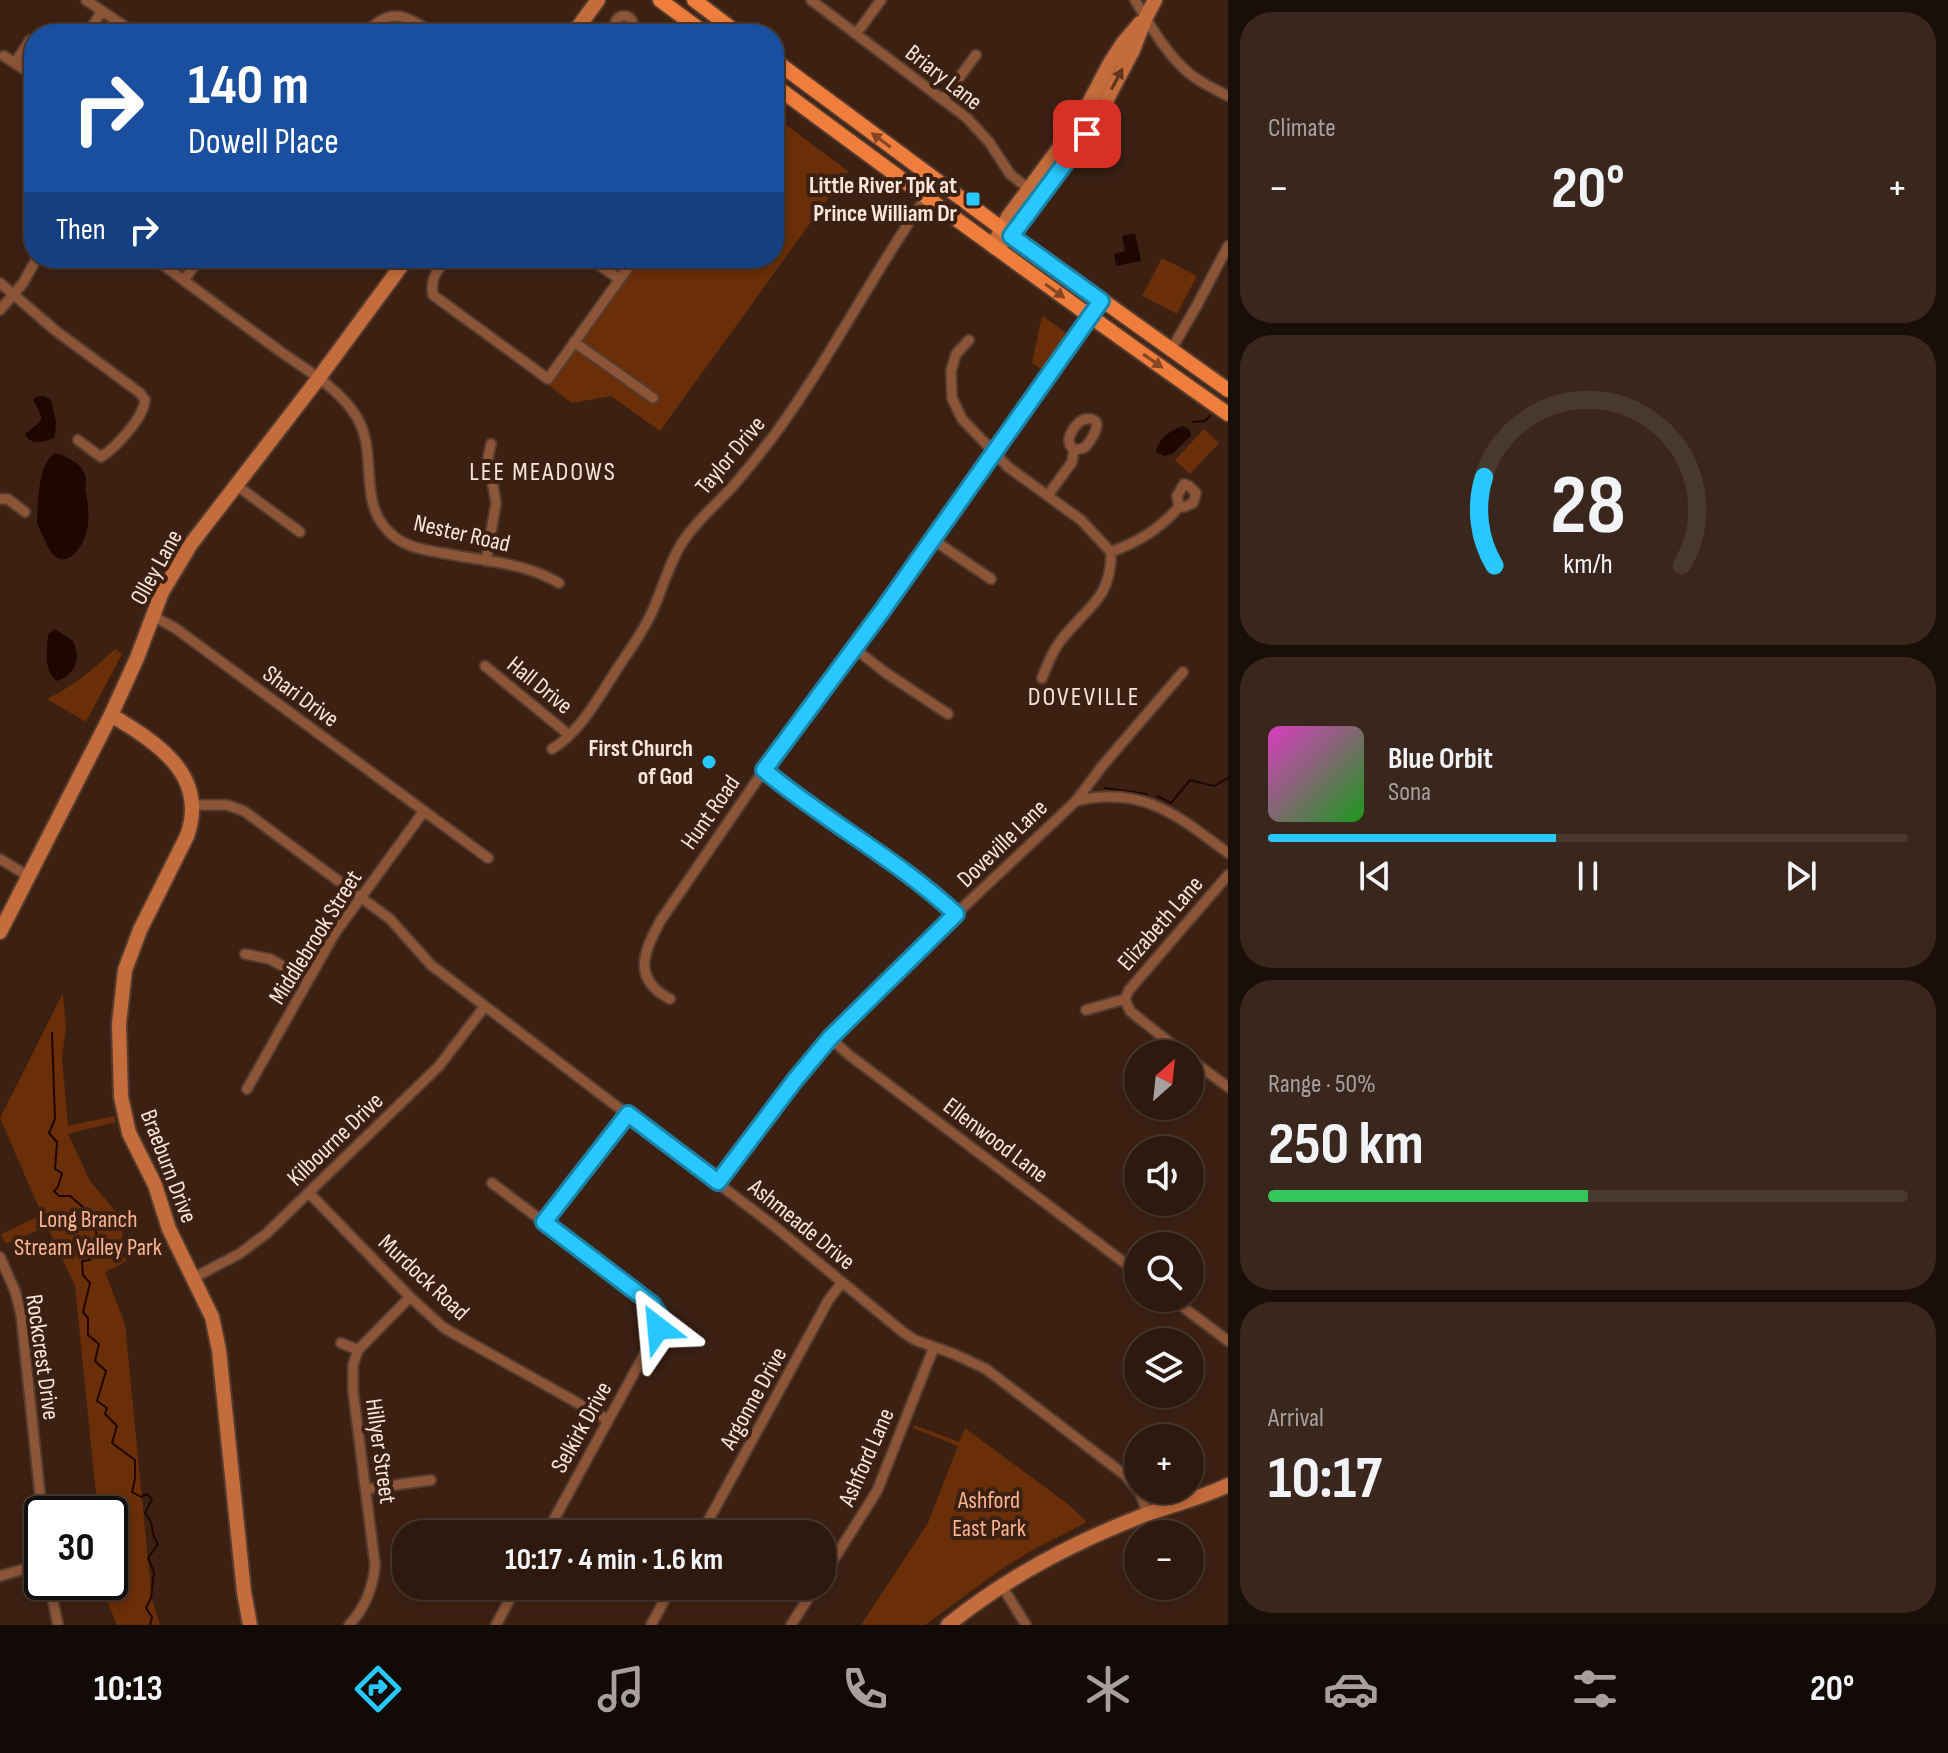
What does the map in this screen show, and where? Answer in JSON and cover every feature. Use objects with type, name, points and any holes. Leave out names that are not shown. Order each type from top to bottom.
[{"type":"main road","points":[[660,0],[692,24]]},
{"type":"main road","points":[[694,0],[726,24]]},
{"type":"main road","points":[[784,67],[937,182],[1228,390]]},
{"type":"main road","points":[[784,92],[1089,317],[1228,414]]},
{"type":"street","points":[[86,0],[121,24]]},
{"type":"street","points":[[580,24],[598,0]]},
{"type":"street","name":"Briary Lane","points":[[811,0],[978,129],[1010,174],[1035,193]]},
{"type":"street","points":[[856,34],[881,0]]},
{"type":"street","points":[[1135,0],[1181,66],[1198,80],[1228,96]]},
{"type":"street","points":[[994,247],[1097,118],[1155,0]]},
{"type":"street","points":[[94,24],[102,11]]},
{"type":"street","points":[[375,24],[393,16],[417,24]]},
{"type":"street","points":[[15,63],[24,49]]},
{"type":"street","points":[[943,99],[976,55]]},
{"type":"street","points":[[4,56],[24,69]]},
{"type":"street","name":"Taylor Drive","points":[[552,749],[569,735],[602,692],[637,640],[686,537],[734,485],[776,432],[884,259],[937,182]]},
{"type":"street","points":[[1171,350],[1228,246]]},
{"type":"street","points":[[0,310],[31,268]]},
{"type":"street","name":"Nester Road","points":[[168,268],[349,405],[362,425],[369,451],[371,500],[377,516],[401,541],[417,548],[532,569],[559,583]]},
{"type":"street","points":[[184,280],[193,268]]},
{"type":"street","name":"Olley Lane","points":[[0,932],[111,715],[175,568],[400,268]]},
{"type":"street","points":[[440,268],[433,278],[433,295],[548,379],[627,268]]},
{"type":"street","points":[[603,268],[619,279]]},
{"type":"street","points":[[0,283],[145,400],[144,407],[118,444],[101,457],[78,440]]},
{"type":"street","name":"Hunt Road","points":[[670,999],[656,991],[648,979],[645,959],[648,945],[661,920],[764,770],[1101,301]]},
{"type":"street","points":[[969,340],[956,354],[950,381],[952,398],[962,419],[1008,467],[1081,520],[1111,552],[1105,589],[1060,643],[1042,678]]},
{"type":"street","points":[[574,342],[653,398]]},
{"type":"street","points":[[486,561],[496,503],[488,458],[491,444]]},
{"type":"street","points":[[1048,495],[1072,462],[1074,450]]},
{"type":"street","points":[[236,485],[300,532]]},
{"type":"street","points":[[0,499],[8,499],[25,512]]},
{"type":"street","points":[[1111,552],[1144,538],[1179,507]]},
{"type":"street","points":[[932,539],[991,579]]},
{"type":"street","name":"Shari Drive","points":[[153,616],[175,628],[488,858]]},
{"type":"street","points":[[854,648],[948,714]]},
{"type":"street","name":"Hall Drive","points":[[485,666],[569,735]]},
{"type":"street","name":"Doveville Lane","points":[[718,1182],[830,1038],[1076,801],[1183,672]]},
{"type":"street","points":[[111,715],[173,760],[185,777],[193,805]]},
{"type":"street","points":[[764,770],[785,788],[882,854],[956,914]]},
{"type":"street","points":[[1076,801],[1123,798],[1150,803],[1182,819],[1228,853]]},
{"type":"street","name":"Ashmeade Drive","points":[[193,805],[227,805],[244,811],[361,896],[390,919],[431,965],[718,1182],[904,1333],[986,1369],[1111,1463],[1135,1486],[1148,1514]]},
{"type":"street","name":"Braeburn Drive","points":[[193,805],[187,836],[130,954],[122,987],[119,1024],[121,1097],[126,1124],[155,1185],[169,1229],[212,1317],[219,1350],[250,1625]]},
{"type":"street","name":"Middlebrook Street","points":[[247,1089],[335,933],[424,811]]},
{"type":"street","points":[[0,859],[28,876]]},
{"type":"street","name":"Elizabeth Lane","points":[[1166,1040],[1130,1011],[1125,999],[1129,990],[1228,875]]},
{"type":"street","points":[[245,954],[270,959],[308,980]]},
{"type":"street","name":"Elizabeth Lane","points":[[1086,1010],[1125,999]]},
{"type":"street","name":"Kilbourne Drive","points":[[193,1278],[252,1245],[309,1193],[439,1066],[485,1006]]},
{"type":"street","name":"Ellenwood Lane","points":[[830,1038],[1124,1262]]},
{"type":"street","points":[[1204,1069],[1228,1087]]},
{"type":"street","points":[[544,1222],[628,1114]]},
{"type":"street","name":"Selkirk Drive","points":[[492,1183],[666,1315],[554,1520]]},
{"type":"street","name":"Murdock Road","points":[[309,1193],[410,1297],[455,1335],[608,1420]]},
{"type":"street","name":"Rockcrest Drive","points":[[0,1257],[21,1314],[40,1496]]},
{"type":"street","name":"Argonne Drive","points":[[709,1520],[828,1301],[842,1282]]},
{"type":"street","points":[[341,1343],[358,1350],[410,1297]]},
{"type":"street","points":[[1190,1312],[1228,1341]]},
{"type":"street","name":"Ashford Lane","points":[[836,1556],[877,1491],[934,1347]]},
{"type":"street","name":"Hillyer Street","points":[[349,1625],[367,1599],[374,1577],[375,1554],[352,1379],[358,1350]]},
{"type":"street","points":[[367,1489],[431,1480]]},
{"type":"street","points":[[948,1625],[1002,1586],[1080,1543],[1228,1485]]},
{"type":"street","points":[[0,1576],[24,1569]]},
{"type":"street","points":[[1002,1586],[1026,1625]]},
{"type":"street","points":[[53,1600],[58,1625]]},
{"type":"street","points":[[496,1625],[509,1600]]},
{"type":"street","points":[[651,1625],[664,1600]]},
{"type":"street","points":[[791,1625],[807,1600]]},
{"type":"green space","points":[[784,123],[848,171],[784,260]]},
{"type":"green space","points":[[1162,258],[1197,276],[1177,314],[1142,296]]},
{"type":"green space","points":[[629,268],[778,268],[660,431],[611,396],[572,403],[547,384]]},
{"type":"green space","points":[[1042,316],[1067,336],[1044,371],[1032,363]]},
{"type":"green space","points":[[1204,429],[1219,443],[1190,474],[1175,460]]},
{"type":"green space","points":[[115,649],[122,654],[86,722],[47,699],[83,677]]},
{"type":"green space","name":"Long Branch Stream Valley Park","points":[[63,993],[66,1027],[62,1058],[68,1126],[114,1116],[116,1122],[68,1134],[90,1181],[123,1220],[121,1254],[127,1261],[105,1272],[125,1324],[152,1600],[160,1625],[117,1625],[106,1600],[128,1600],[128,1496],[96,1496],[75,1286],[47,1226],[6,1244],[1,1234],[42,1215],[0,1118]]},
{"type":"green space","name":"Ashford East Park","points":[[914,1425],[959,1442],[965,1428],[1069,1505],[1087,1522],[1000,1570],[925,1625],[861,1625],[928,1523],[958,1446],[913,1428]]},
{"type":"shaded area","points":[[1135,233],[1141,261],[1116,266],[1114,254],[1125,251],[1122,236]]},
{"type":"shaded area","points":[[44,396],[51,400],[56,422],[55,437],[42,442],[33,441],[25,434],[39,423],[41,417],[33,400]]},
{"type":"shaded area","points":[[1183,426],[1190,430],[1191,436],[1172,454],[1164,456],[1156,452],[1166,435]]},
{"type":"shaded area","points":[[55,453],[79,466],[86,480],[87,530],[81,546],[64,559],[53,554],[37,522],[42,474],[49,458]]},
{"type":"shaded area","points":[[55,629],[73,641],[77,654],[73,670],[57,681],[47,660],[48,634]]},
{"type":"waterway","points":[[1193,422],[1205,421],[1210,416]]},
{"type":"waterway","points":[[1157,796],[1171,803],[1190,780],[1214,786],[1228,778]]},
{"type":"waterway","points":[[1105,788],[1147,794]]},
{"type":"waterway","points":[[52,1033],[55,1119],[49,1133],[57,1142],[55,1169],[62,1173],[54,1191],[59,1196],[70,1196],[83,1207],[77,1219],[79,1229],[88,1227],[96,1230],[97,1249],[90,1260],[82,1261],[83,1275],[90,1283],[83,1312],[88,1318],[88,1335],[99,1344],[95,1361],[106,1371],[97,1401],[107,1408],[105,1414],[117,1426],[112,1443],[135,1460],[132,1492],[141,1497],[147,1494],[152,1499],[145,1513],[158,1544],[148,1558],[154,1572],[151,1598],[146,1608],[152,1617],[150,1625]]},
{"type":"place","name":"Little River Tpk at Prince William Dr","points":[[973,199]]},
{"type":"place","name":"First Church of God","points":[[709,762]]},
{"type":"district","name":"LEE MEADOWS","points":[[543,471]]},
{"type":"district","name":"DOVEVILLE","points":[[1084,696]]},
{"type":"route","points":[[658,1328],[660,1316],[652,1304],[544,1222],[628,1114],[718,1182],[814,1055],[956,914],[882,854],[785,788],[764,770],[882,611],[1101,301],[1011,236],[1087,134]]}]
